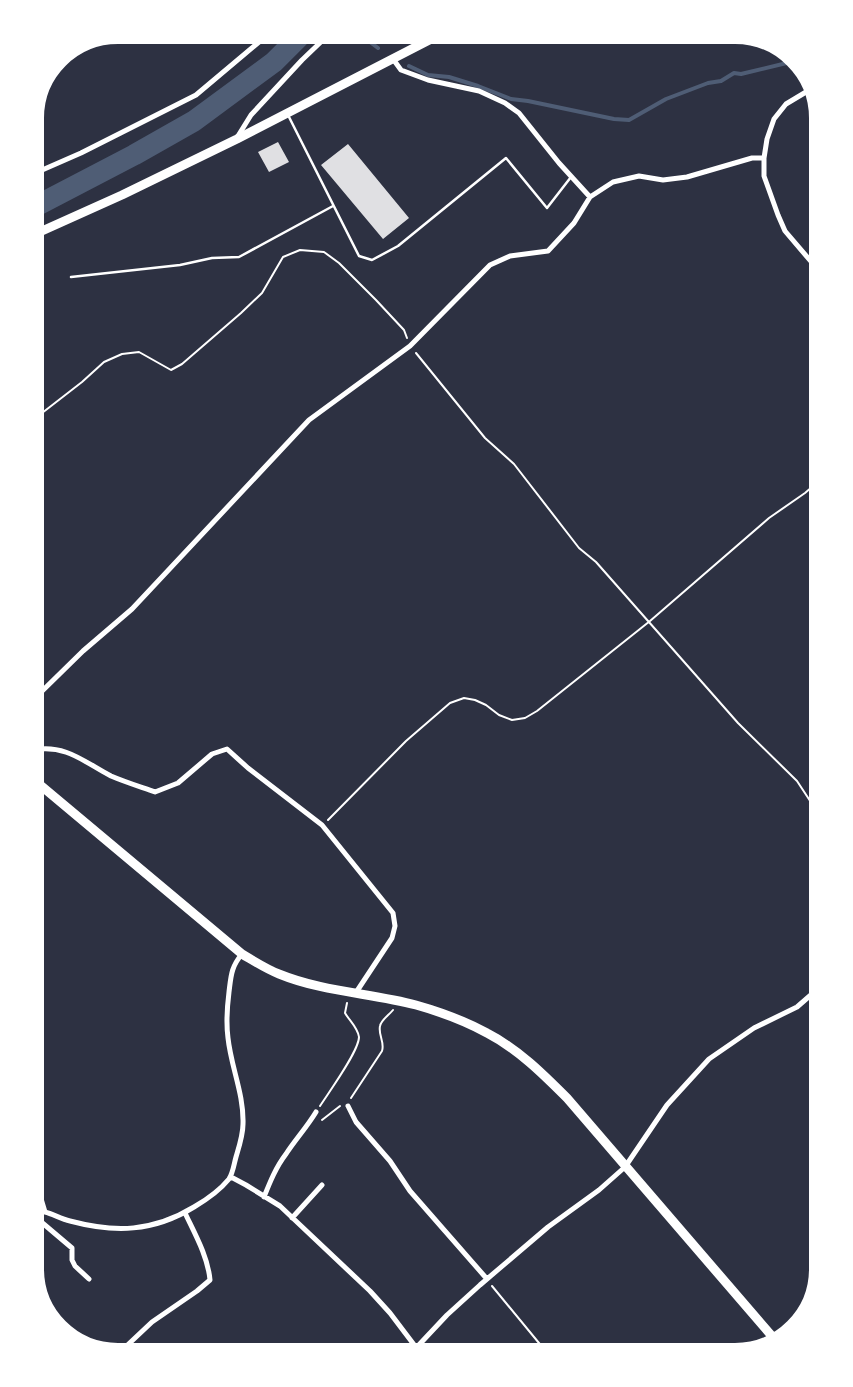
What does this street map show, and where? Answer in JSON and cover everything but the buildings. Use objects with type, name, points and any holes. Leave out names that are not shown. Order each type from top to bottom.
[{"type":"highway","points":[[41,232],[237,139],[427,41]]},
{"type":"highway","points":[[41,786],[242,954],[259,964],[279,974],[307,983],[415,1005],[471,1025],[512,1049],[533,1065],[561,1092],[772,1336]]},
{"type":"street","points":[[41,170],[81,153],[196,95],[260,41]]},
{"type":"street","points":[[237,139],[251,115],[322,41]]},
{"type":"street","points":[[393,59],[401,70],[428,80],[479,92],[505,103],[519,113],[559,164],[590,197]]},
{"type":"street","points":[[807,92],[786,104],[774,119],[767,139],[764,176],[785,230],[812,262]]},
{"type":"street","points":[[41,692],[83,651],[132,609],[309,420],[410,346],[490,265],[510,256],[548,251],[574,223],[590,197],[613,182],[639,176],[663,180],[686,177],[752,158],[764,158]]},
{"type":"street","points":[[41,749],[71,753],[113,776],[155,792],[178,783],[212,754],[227,749],[248,768],[322,825],[393,913],[395,926],[392,938],[352,993]]},
{"type":"street","points":[[41,1211],[56,1215],[68,1221],[101,1228],[143,1228],[185,1213],[218,1190],[231,1177],[244,1126],[239,1088],[228,1039],[226,1016],[231,976],[235,962],[242,954]]},
{"type":"street","points":[[418,1346],[447,1315],[548,1227],[599,1190],[625,1167],[667,1104],[708,1059],[754,1028],[797,1006],[812,994]]},
{"type":"street","points":[[348,1106],[356,1122],[390,1161],[410,1191],[487,1280]]},
{"type":"street","points":[[264,1196],[275,1171],[316,1112]]},
{"type":"street","points":[[231,1177],[280,1206],[370,1290],[415,1346]]},
{"type":"street","points":[[292,1218],[322,1185]]},
{"type":"street","points":[[41,1200],[45,1212]]},
{"type":"street","points":[[126,1346],[152,1322],[210,1280],[201,1249],[185,1213]]},
{"type":"street","points":[[41,1222],[72,1248],[72,1260],[75,1266],[89,1279]]},
{"type":"lane","points":[[287,113],[359,256],[372,260],[398,246],[506,158],[547,208],[572,177]]},
{"type":"lane","points":[[71,277],[180,265],[212,258],[239,258],[333,206]]},
{"type":"path","points":[[41,414],[104,362],[122,354],[140,352],[171,370],[182,364],[262,293],[283,257],[300,250],[324,252],[376,300],[404,330],[410,346],[485,438],[514,464],[579,548],[596,562],[650,621],[738,723],[797,781],[812,804]]},
{"type":"path","points":[[322,825],[406,741],[450,703],[464,698],[486,705],[499,715],[512,720],[525,718],[537,711],[650,621],[768,518],[812,487]]},
{"type":"path","points":[[316,1112],[350,1060],[359,1038],[358,1032],[345,1013],[352,993]]},
{"type":"path","points":[[348,1106],[355,1091],[382,1051],[384,1046],[380,1027],[398,1002]]},
{"type":"path","points":[[487,1280],[541,1346]]},
{"type":"waterway","points":[[41,203],[194,121],[274,62],[295,41]]},
{"type":"waterway","points":[[369,41],[378,48]]},
{"type":"waterway","points":[[409,66],[428,75],[449,77],[511,99],[614,119],[629,120],[666,99],[708,83],[721,81],[734,73],[741,74],[789,63]]}]
